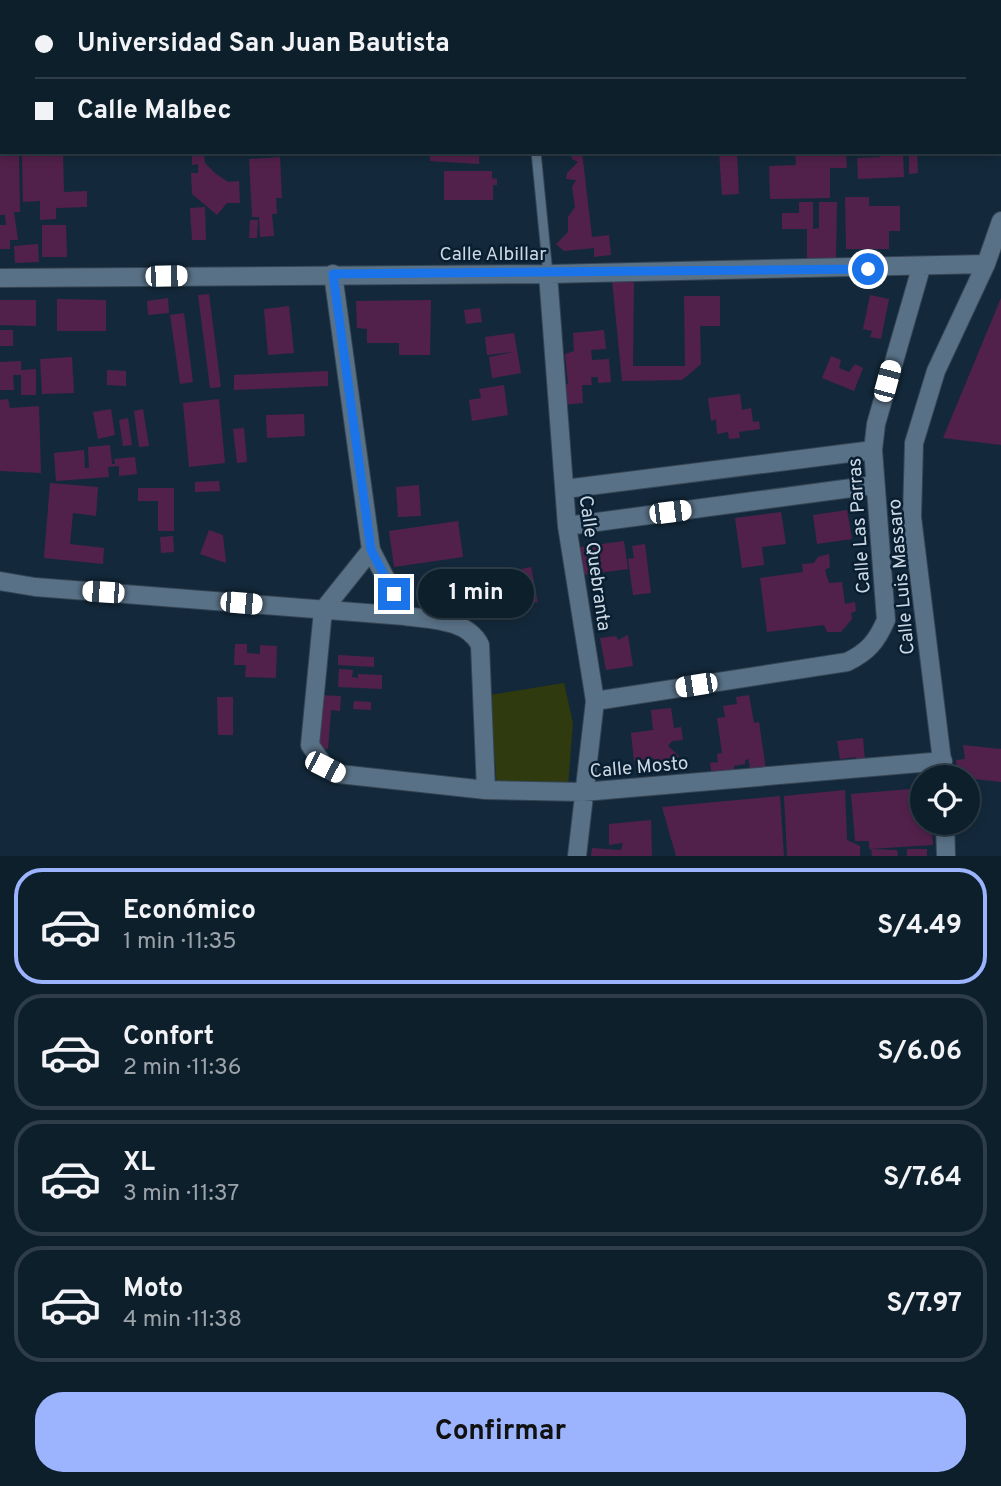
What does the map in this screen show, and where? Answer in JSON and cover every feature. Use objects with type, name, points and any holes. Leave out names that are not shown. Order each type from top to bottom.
[{"type":"street","name":"Calle Luis Massaro","points":[[943,765],[912,517],[914,443],[936,371],[999,230]]},
{"type":"street","name":"Calle Albillar","points":[[0,278],[548,274],[921,268],[986,264]]},
{"type":"street","name":"Calle Las Parras","points":[[595,701],[847,662],[863,654],[878,640],[886,620],[874,485],[873,450],[876,424],[921,268]]},
{"type":"street","points":[[333,274],[371,550],[405,616]]},
{"type":"street","name":"Calle Quebranta","points":[[548,274],[567,526],[595,701],[577,856]]},
{"type":"street","points":[[565,489],[873,450]]},
{"type":"street","points":[[567,526],[874,485]]},
{"type":"street","points":[[323,610],[371,550]]},
{"type":"street","points":[[0,581],[35,587],[405,616],[461,626],[474,632],[480,645],[486,790]]},
{"type":"street","name":"Calle Mosto","points":[[323,610],[310,745],[325,767],[339,774],[486,790],[583,792],[910,771]]},
{"type":"street","points":[[945,835],[946,856]]},
{"type":"lane","points":[[536,154],[548,274]]},
{"type":"green space","points":[[564,683],[573,723],[568,786],[497,787],[490,695]]},
{"type":"building","points":[[0,154],[19,154],[20,212],[14,212],[18,240],[10,240],[10,249],[0,249],[0,225],[6,225],[5,215],[0,215]]},
{"type":"building","points":[[192,154],[204,154],[205,163],[216,174],[228,182],[239,181],[240,203],[227,203],[217,215],[192,194],[191,173],[198,173],[198,164],[192,165]]},
{"type":"building","points":[[430,154],[479,154],[479,164],[430,161]]},
{"type":"building","points":[[571,154],[582,154],[592,237],[609,235],[611,255],[594,257],[594,248],[564,251],[556,244],[568,232],[568,217],[575,207],[572,187],[576,180],[566,179],[567,173],[578,162],[572,159]]},
{"type":"building","points":[[719,154],[737,154],[739,194],[722,195]]},
{"type":"building","points":[[795,154],[846,154],[847,168],[830,168],[830,198],[770,199],[769,166],[796,165]]},
{"type":"building","points":[[879,154],[917,154],[918,173],[909,174],[909,156],[903,156],[904,177],[858,179],[857,158],[880,157]]},
{"type":"building","points":[[63,155],[64,192],[87,191],[87,207],[56,208],[56,219],[40,220],[40,201],[23,202],[22,156]]},
{"type":"building","points":[[280,157],[282,198],[276,198],[277,214],[272,214],[274,236],[260,237],[259,217],[252,217],[249,159]]},
{"type":"building","points":[[444,171],[492,171],[492,178],[497,179],[497,185],[493,185],[493,200],[444,200]]},
{"type":"building","points":[[845,197],[869,197],[869,206],[900,206],[900,231],[889,231],[889,249],[846,249]]},
{"type":"building","points":[[799,202],[813,202],[813,229],[819,228],[819,202],[837,202],[836,258],[807,258],[807,229],[782,229],[782,213],[799,213]]},
{"type":"building","points":[[205,207],[206,240],[192,240],[190,208]]},
{"type":"building","points":[[250,220],[258,220],[257,238],[249,238]]},
{"type":"building","points":[[42,225],[66,225],[67,257],[42,257]]},
{"type":"building","points":[[38,244],[39,262],[15,263],[14,246]]},
{"type":"building","points":[[612,280],[634,280],[633,366],[685,366],[684,296],[720,296],[720,326],[700,326],[701,364],[682,380],[622,381]]},
{"type":"building","points":[[209,294],[221,387],[210,388],[198,295]]},
{"type":"building","points":[[870,295],[889,299],[881,339],[870,337],[872,331],[863,329]]},
{"type":"building","points":[[168,298],[169,313],[148,315],[147,301]]},
{"type":"building","points":[[1001,298],[1001,445],[943,438]]},
{"type":"building","points":[[57,299],[106,300],[106,331],[57,331]]},
{"type":"building","points":[[0,300],[36,300],[36,326],[0,325]]},
{"type":"building","points":[[431,300],[430,355],[399,355],[399,343],[367,343],[367,329],[357,328],[356,301]]},
{"type":"building","points":[[289,306],[294,353],[268,355],[264,309]]},
{"type":"building","points":[[480,308],[482,322],[466,324],[464,310]]},
{"type":"building","points":[[184,313],[193,382],[180,384],[170,315]]},
{"type":"building","points":[[0,330],[13,330],[13,346],[0,346]]},
{"type":"building","points":[[604,330],[606,349],[591,350],[592,360],[609,359],[611,382],[598,383],[598,377],[591,377],[592,385],[582,385],[583,403],[559,405],[557,385],[568,384],[565,354],[574,351],[573,333]]},
{"type":"building","points":[[514,333],[521,373],[492,378],[489,357],[513,352],[487,355],[485,337]]},
{"type":"building","points":[[831,356],[841,360],[839,368],[849,372],[855,364],[863,368],[854,391],[822,378]]},
{"type":"building","points":[[72,357],[74,393],[42,394],[40,359]]},
{"type":"building","points":[[21,361],[21,370],[36,369],[36,395],[21,395],[21,375],[13,375],[14,390],[0,390],[0,362]]},
{"type":"building","points":[[107,370],[126,371],[126,386],[107,385]]},
{"type":"building","points":[[328,371],[328,386],[234,390],[234,375]]},
{"type":"building","points":[[504,385],[508,415],[472,421],[469,400],[481,398],[479,389]]},
{"type":"building","points":[[740,394],[742,410],[751,408],[753,422],[759,421],[760,429],[739,432],[740,438],[729,439],[728,432],[717,434],[716,419],[711,421],[708,398]]},
{"type":"building","points":[[8,399],[10,408],[39,406],[41,473],[0,471],[0,400]]},
{"type":"building","points":[[219,399],[225,463],[189,467],[183,403]]},
{"type":"building","points":[[111,409],[115,435],[98,439],[93,412]]},
{"type":"building","points":[[143,409],[149,446],[139,447],[134,411]]},
{"type":"building","points":[[304,414],[305,436],[267,438],[266,415]]},
{"type":"building","points":[[128,418],[132,445],[123,446],[119,420]]},
{"type":"building","points":[[244,428],[247,462],[237,463],[233,429]]},
{"type":"building","points":[[110,445],[112,464],[115,464],[114,459],[135,457],[137,474],[119,476],[119,466],[108,467],[109,477],[56,481],[54,453],[84,450],[85,468],[89,468],[88,447]]},
{"type":"building","points":[[219,481],[220,491],[195,492],[195,482]]},
{"type":"building","points":[[50,483],[98,487],[96,516],[73,513],[70,544],[104,548],[103,564],[44,558]]},
{"type":"building","points":[[419,485],[421,516],[398,517],[396,487]]},
{"type":"building","points":[[138,488],[174,488],[174,531],[158,531],[158,501],[138,501]]},
{"type":"building","points":[[847,510],[852,539],[817,544],[813,515]]},
{"type":"building","points":[[781,512],[786,544],[762,547],[764,565],[742,568],[735,518]]},
{"type":"building","points":[[458,521],[463,557],[394,567],[389,531]]},
{"type":"building","points":[[209,530],[223,535],[226,563],[200,554]]},
{"type":"building","points":[[173,536],[174,552],[161,553],[160,537]]},
{"type":"building","points":[[624,541],[628,569],[583,575],[580,547]]},
{"type":"building","points":[[645,544],[651,593],[633,595],[628,559],[634,558],[632,546]]},
{"type":"building","points":[[829,554],[830,567],[825,570],[829,583],[842,582],[845,604],[855,602],[856,611],[851,613],[852,619],[841,632],[827,632],[824,625],[767,632],[760,578],[803,572],[802,564],[814,563],[818,557]]},
{"type":"building","points":[[531,567],[538,602],[492,612],[484,577]]},
{"type":"building","points":[[628,635],[633,666],[606,670],[600,638],[616,636],[618,640]]},
{"type":"building","points":[[235,644],[247,644],[247,653],[260,654],[260,645],[277,646],[276,678],[245,677],[246,665],[234,665]]},
{"type":"building","points":[[338,655],[374,657],[374,667],[338,665]]},
{"type":"building","points":[[339,669],[353,670],[352,677],[358,678],[358,674],[382,675],[382,689],[338,687]]},
{"type":"building","points":[[319,695],[341,696],[340,711],[331,710],[328,749],[315,748]]},
{"type":"building","points":[[749,695],[754,723],[759,722],[766,770],[751,772],[748,759],[745,764],[734,766],[735,773],[712,777],[710,763],[718,762],[717,754],[722,753],[717,718],[725,717],[723,706],[737,704],[736,697]]},
{"type":"building","points":[[217,697],[233,697],[233,735],[218,735]]},
{"type":"building","points":[[354,701],[371,702],[371,710],[353,709]]},
{"type":"building","points":[[671,708],[674,728],[681,727],[683,740],[672,741],[668,746],[679,756],[666,770],[653,758],[634,761],[631,733],[653,730],[651,710]]},
{"type":"building","points":[[863,738],[865,760],[857,761],[856,757],[840,759],[837,741]]},
{"type":"building","points":[[963,745],[1001,749],[1001,782],[980,780],[980,765],[957,765],[956,760],[965,759]]},
{"type":"building","points":[[910,789],[910,835],[932,835],[933,845],[869,849],[869,841],[855,841],[851,794]]},
{"type":"building","points":[[845,790],[847,840],[860,846],[860,856],[787,856],[784,796]]},
{"type":"building","points":[[780,796],[784,856],[676,856],[662,807]]},
{"type":"building","points":[[651,820],[652,856],[591,856],[592,848],[621,850],[623,843],[609,845],[609,824]]},
{"type":"building","points":[[871,849],[897,850],[898,856],[872,856]]},
{"type":"building","points":[[907,849],[927,849],[927,856],[907,856]]},
{"type":"route","points":[[394,594],[371,550],[333,274],[868,269]]}]
